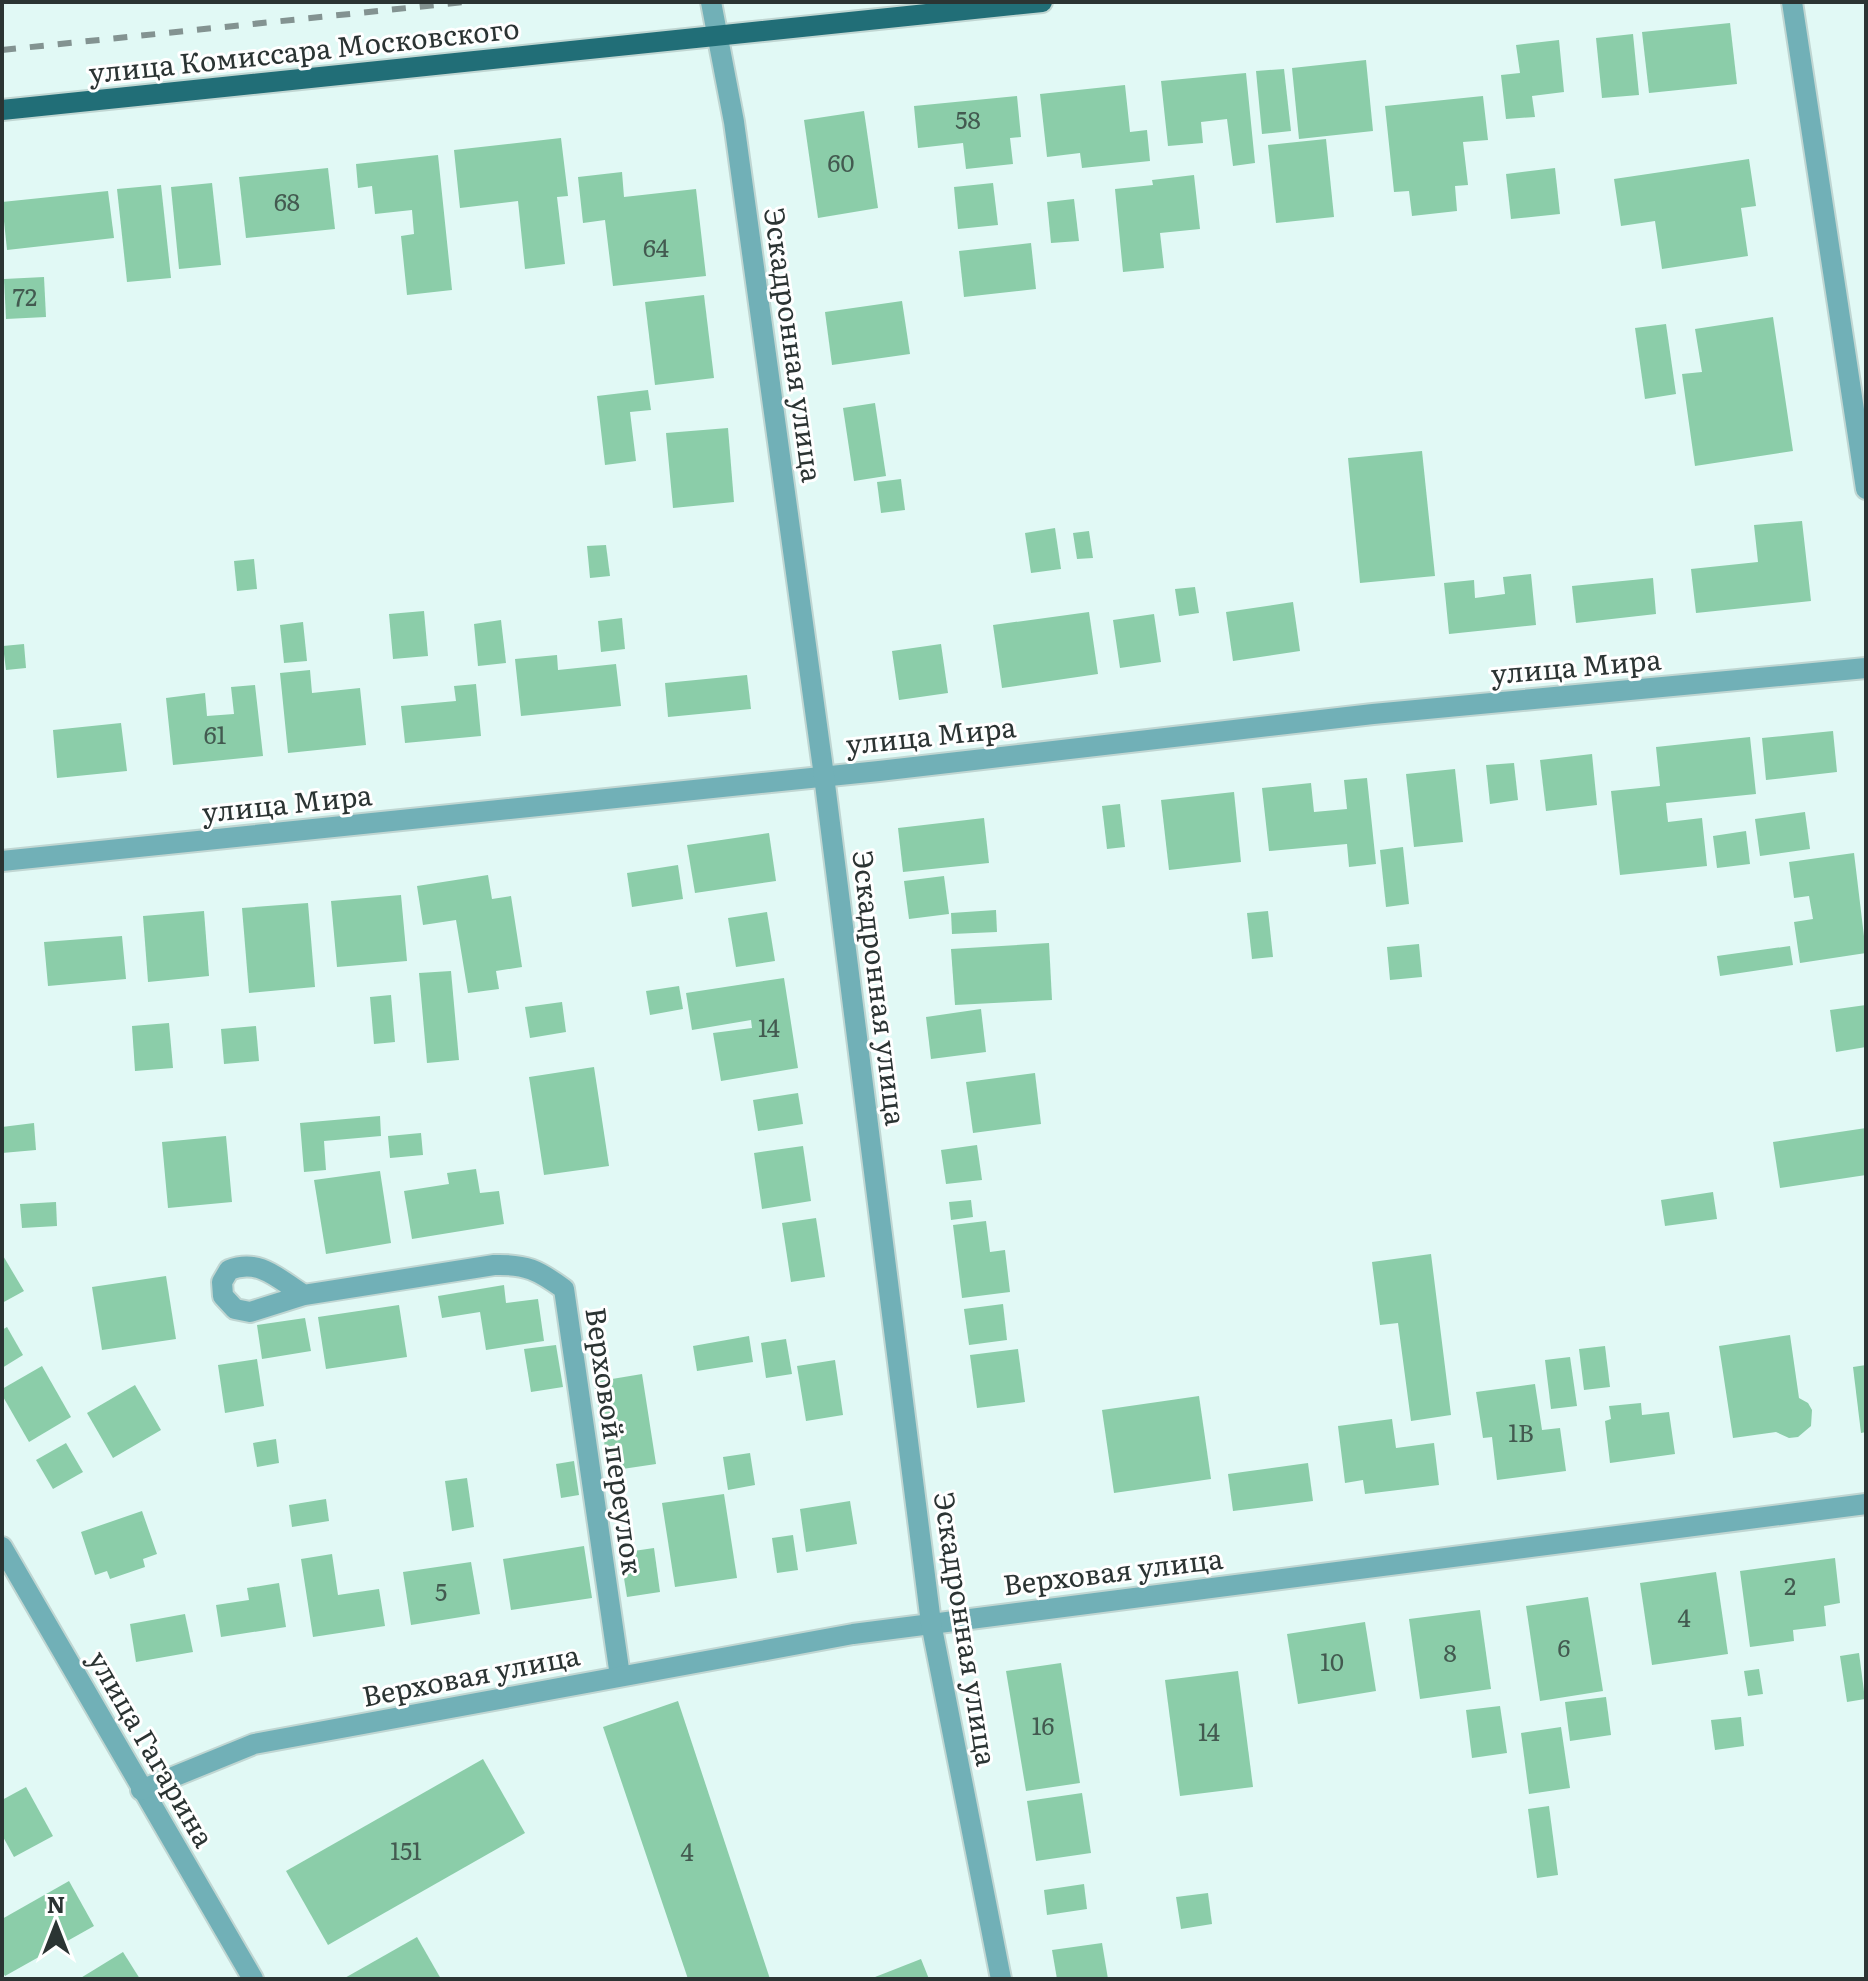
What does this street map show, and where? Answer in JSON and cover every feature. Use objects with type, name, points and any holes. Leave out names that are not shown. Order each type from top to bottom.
[{"type":"main road","name":"улица Комиссара Московского","points":[[2,110],[1042,2]]},
{"type":"street","name":"Эскадронная улица","points":[[711,2],[736,137],[824,776],[931,1623],[1001,1979]]},
{"type":"street","points":[[1792,2],[1866,489]]},
{"type":"street","name":"улица Мира","points":[[2,861],[824,776],[1373,714],[1866,668]]},
{"type":"street","name":"Верховой переулок","points":[[304,1295],[494,1265],[520,1264],[543,1274],[564,1289],[620,1676]]},
{"type":"street","name":"Верховая улица","points":[[141,1790],[254,1744],[853,1634],[1866,1504]]},
{"type":"street","name":"улица Гагарина","points":[[2,1547],[253,1979]]},
{"type":"building","points":[[1730,23],[1737,84],[1649,93],[1642,32]]},
{"type":"building","points":[[1633,34],[1639,95],[1602,98],[1596,38]]},
{"type":"building","points":[[1559,40],[1564,92],[1532,96],[1535,117],[1506,119],[1501,75],[1520,73],[1516,45]]},
{"type":"building","points":[[1366,60],[1373,131],[1299,139],[1292,68]]},
{"type":"building","points":[[1284,69],[1291,131],[1262,134],[1256,71]]},
{"type":"building","points":[[1246,73],[1255,163],[1233,166],[1227,119],[1201,122],[1203,143],[1168,146],[1161,81]]},
{"type":"building","points":[[1125,85],[1130,132],[1147,130],[1150,161],[1082,168],[1080,153],[1047,157],[1040,94]]},
{"type":"building","points":[[1017,96],[1021,137],[1010,138],[1013,164],[966,169],[963,143],[918,148],[914,106]]},
{"type":"building","points":[[1483,96],[1488,140],[1463,142],[1468,185],[1455,186],[1457,211],[1412,216],[1409,191],[1394,192],[1385,106]]},
{"type":"building","points":[[864,111],[878,208],[818,218],[804,120]]},
{"type":"building","points":[[561,138],[568,196],[557,197],[565,264],[525,269],[518,201],[460,208],[454,150]]},
{"type":"building","points":[[1326,139],[1334,217],[1276,223],[1268,145]]},
{"type":"building","points":[[438,155],[452,290],[407,295],[401,236],[414,234],[412,210],[375,214],[372,186],[358,188],[356,164]]},
{"type":"building","points":[[1749,159],[1756,206],[1741,208],[1748,256],[1662,269],[1655,221],[1621,226],[1614,179]]},
{"type":"building","points":[[328,168],[335,229],[246,238],[239,177]]},
{"type":"building","points":[[1555,168],[1560,214],[1511,219],[1506,174]]},
{"type":"building","points":[[622,172],[624,197],[696,189],[706,276],[613,286],[605,220],[583,223],[578,177]]},
{"type":"building","points":[[1194,175],[1200,229],[1160,233],[1164,268],[1123,272],[1115,189],[1153,185],[1152,180]]},
{"type":"building","points":[[212,183],[221,265],[179,269],[171,187]]},
{"type":"building","points":[[993,183],[998,225],[958,229],[954,187]]},
{"type":"building","points":[[161,185],[171,278],[127,282],[117,189]]},
{"type":"building","points":[[108,191],[114,238],[7,250],[2,202]]},
{"type":"building","points":[[1074,199],[1079,241],[1051,243],[1047,202]]},
{"type":"building","points":[[1031,243],[1036,289],[964,297],[959,251]]},
{"type":"building","points":[[44,277],[46,317],[6,319],[4,279]]},
{"type":"building","points":[[704,295],[714,378],[655,385],[645,302]]},
{"type":"building","points":[[902,301],[910,354],[832,365],[825,312]]},
{"type":"building","points":[[1773,317],[1793,451],[1695,466],[1682,374],[1702,372],[1695,329]]},
{"type":"building","points":[[1666,324],[1676,394],[1645,399],[1635,328]]},
{"type":"building","points":[[648,390],[651,410],[630,412],[636,461],[605,465],[597,396]]},
{"type":"building","points":[[875,403],[886,476],[854,481],[843,408]]},
{"type":"building","points":[[728,428],[734,502],[673,508],[666,433]]},
{"type":"building","points":[[1422,451],[1435,576],[1360,583],[1348,458]]},
{"type":"building","points":[[901,479],[905,510],[881,513],[877,482]]},
{"type":"building","points":[[1802,521],[1811,601],[1696,613],[1691,569],[1758,562],[1754,525]]},
{"type":"building","points":[[1055,528],[1061,569],[1031,573],[1025,533]]},
{"type":"building","points":[[1089,531],[1093,558],[1077,559],[1073,533]]},
{"type":"building","points":[[606,545],[610,576],[590,578],[587,546]]},
{"type":"building","points":[[254,559],[257,589],[237,591],[234,561]]},
{"type":"building","points":[[1531,574],[1536,625],[1449,634],[1444,583],[1474,580],[1475,598],[1505,594],[1503,577]]},
{"type":"building","points":[[1653,578],[1656,614],[1576,623],[1572,586]]},
{"type":"building","points":[[1195,587],[1199,613],[1179,616],[1175,589]]},
{"type":"building","points":[[1293,602],[1300,651],[1233,661],[1226,612]]},
{"type":"building","points":[[424,611],[428,656],[393,659],[389,614]]},
{"type":"building","points":[[1089,612],[1098,674],[1002,688],[993,625]]},
{"type":"building","points":[[1154,614],[1161,662],[1120,668],[1113,620]]},
{"type":"building","points":[[622,618],[625,649],[601,652],[598,621]]},
{"type":"building","points":[[501,620],[506,663],[478,666],[474,624]]},
{"type":"building","points":[[303,622],[307,661],[284,663],[280,625]]},
{"type":"building","points":[[24,644],[26,668],[6,670],[3,646]]},
{"type":"building","points":[[941,644],[948,693],[899,700],[892,651]]},
{"type":"building","points":[[557,655],[558,670],[616,664],[621,706],[521,716],[515,659]]},
{"type":"building","points":[[310,670],[312,693],[360,688],[366,745],[288,753],[280,673]]},
{"type":"building","points":[[747,675],[751,709],[668,717],[665,683]]},
{"type":"building","points":[[476,684],[481,736],[405,743],[401,706],[456,701],[454,686]]},
{"type":"building","points":[[255,685],[263,756],[173,765],[166,698],[205,693],[207,716],[234,714],[231,687]]},
{"type":"building","points":[[121,723],[127,771],[57,778],[53,730]]},
{"type":"building","points":[[1833,731],[1837,772],[1766,780],[1762,738]]},
{"type":"building","points":[[1750,737],[1756,794],[1666,803],[1668,822],[1702,818],[1707,866],[1620,875],[1611,791],[1660,786],[1656,747]]},
{"type":"building","points":[[1592,754],[1597,805],[1546,811],[1540,760]]},
{"type":"building","points":[[1514,763],[1518,800],[1490,804],[1486,765]]},
{"type":"building","points":[[1455,769],[1463,842],[1414,847],[1406,774]]},
{"type":"building","points":[[1367,778],[1376,864],[1349,867],[1347,844],[1269,851],[1262,788],[1311,783],[1314,812],[1347,809],[1344,780]]},
{"type":"building","points":[[1234,792],[1241,862],[1169,870],[1161,800]]},
{"type":"building","points":[[1120,804],[1125,847],[1107,849],[1102,806]]},
{"type":"building","points":[[1805,812],[1810,849],[1760,856],[1755,819]]},
{"type":"building","points":[[984,818],[989,863],[903,872],[898,828]]},
{"type":"building","points":[[1746,831],[1750,864],[1717,868],[1713,836]]},
{"type":"building","points":[[769,833],[776,881],[695,893],[687,845]]},
{"type":"building","points":[[1403,847],[1409,904],[1386,907],[1380,850]]},
{"type":"building","points":[[1854,853],[1866,953],[1800,963],[1794,922],[1813,919],[1809,896],[1794,898],[1789,862]]},
{"type":"building","points":[[678,865],[683,899],[632,907],[627,873]]},
{"type":"building","points":[[488,875],[492,899],[511,896],[522,967],[496,971],[499,989],[468,993],[456,920],[423,925],[417,886]]},
{"type":"building","points":[[944,876],[949,914],[909,919],[904,881]]},
{"type":"building","points":[[401,895],[407,961],[337,967],[331,901]]},
{"type":"building","points":[[308,903],[315,987],[249,993],[242,908]]},
{"type":"building","points":[[996,910],[997,932],[952,934],[951,913]]},
{"type":"building","points":[[204,911],[209,976],[148,982],[143,916]]},
{"type":"building","points":[[1268,911],[1273,957],[1252,959],[1247,913]]},
{"type":"building","points":[[767,912],[775,961],[736,967],[728,918]]},
{"type":"building","points":[[122,936],[126,979],[48,986],[44,942]]},
{"type":"building","points":[[1049,943],[1052,1000],[955,1005],[951,949]]},
{"type":"building","points":[[1419,944],[1422,977],[1390,980],[1387,947]]},
{"type":"building","points":[[1790,946],[1793,965],[1720,976],[1717,956]]},
{"type":"building","points":[[451,971],[459,1060],[427,1063],[419,973]]},
{"type":"building","points":[[784,978],[798,1068],[721,1081],[713,1033],[752,1028],[751,1020],[692,1030],[686,993]]},
{"type":"building","points":[[679,986],[683,1009],[650,1015],[646,991]]},
{"type":"building","points":[[391,995],[395,1042],[374,1044],[370,997]]},
{"type":"building","points":[[562,1002],[566,1032],[530,1038],[525,1007]]},
{"type":"building","points":[[1866,1005],[1866,1047],[1836,1052],[1830,1010]]},
{"type":"building","points":[[981,1009],[986,1052],[931,1059],[926,1017]]},
{"type":"building","points":[[169,1023],[173,1068],[135,1071],[132,1026]]},
{"type":"building","points":[[256,1026],[259,1061],[224,1064],[221,1029]]},
{"type":"building","points":[[594,1067],[609,1166],[544,1175],[529,1077]]},
{"type":"building","points":[[1035,1073],[1041,1124],[973,1133],[966,1082]]},
{"type":"building","points":[[798,1093],[803,1124],[758,1131],[753,1100]]},
{"type":"building","points":[[380,1116],[381,1136],[324,1141],[326,1170],[304,1172],[300,1123]]},
{"type":"building","points":[[34,1123],[36,1150],[2,1153],[2,1127]]},
{"type":"building","points":[[1866,1128],[1866,1175],[1780,1188],[1773,1142]]},
{"type":"building","points":[[421,1133],[423,1155],[390,1158],[388,1136]]},
{"type":"building","points":[[226,1136],[232,1202],[168,1208],[162,1142]]},
{"type":"building","points":[[977,1145],[982,1180],[946,1184],[941,1150]]},
{"type":"building","points":[[803,1146],[811,1201],[762,1209],[754,1153]]},
{"type":"building","points":[[476,1169],[480,1193],[499,1191],[504,1224],[412,1239],[404,1191],[449,1184],[447,1173]]},
{"type":"building","points":[[380,1171],[391,1243],[326,1254],[314,1180]]},
{"type":"building","points":[[1713,1192],[1717,1219],[1665,1226],[1661,1200]]},
{"type":"building","points":[[971,1200],[973,1217],[951,1220],[949,1202]]},
{"type":"building","points":[[56,1202],[57,1226],[22,1228],[20,1204]]},
{"type":"building","points":[[816,1218],[825,1277],[791,1282],[782,1223]]},
{"type":"building","points":[[986,1221],[990,1252],[1005,1250],[1010,1292],[962,1298],[953,1225]]},
{"type":"building","points":[[2,1254],[24,1291],[2,1303]]},
{"type":"building","points":[[1431,1254],[1451,1415],[1411,1421],[1398,1323],[1380,1325],[1372,1262]]},
{"type":"building","points":[[166,1276],[176,1339],[102,1350],[92,1287]]},
{"type":"building","points":[[504,1285],[506,1303],[538,1299],[544,1341],[486,1350],[480,1312],[442,1318],[438,1296]]},
{"type":"building","points":[[1003,1304],[1007,1340],[969,1345],[964,1309]]},
{"type":"building","points":[[399,1305],[407,1357],[326,1369],[318,1317]]},
{"type":"building","points":[[305,1318],[311,1351],[262,1359],[257,1325]]},
{"type":"building","points":[[7,1327],[23,1355],[2,1368],[2,1330]]},
{"type":"building","points":[[1790,1335],[1799,1398],[1808,1403],[1812,1410],[1811,1426],[1798,1437],[1789,1438],[1776,1432],[1733,1438],[1719,1346]]},
{"type":"building","points":[[749,1336],[753,1362],[697,1371],[693,1346]]},
{"type":"building","points":[[786,1339],[792,1374],[766,1378],[761,1343]]},
{"type":"building","points":[[556,1345],[563,1387],[531,1392],[524,1349]]},
{"type":"building","points":[[1605,1346],[1610,1387],[1584,1390],[1579,1349]]},
{"type":"building","points":[[1018,1349],[1025,1402],[977,1408],[970,1355]]},
{"type":"building","points":[[1570,1357],[1577,1406],[1551,1409],[1545,1360]]},
{"type":"building","points":[[257,1359],[264,1406],[225,1413],[218,1365]]},
{"type":"building","points":[[835,1360],[843,1415],[806,1421],[797,1366]]},
{"type":"building","points":[[1866,1365],[1866,1432],[1861,1433],[1853,1367]]},
{"type":"building","points":[[42,1366],[71,1417],[29,1442],[2,1395],[2,1389]]},
{"type":"building","points":[[642,1374],[656,1464],[609,1471],[594,1382]]},
{"type":"building","points":[[1535,1384],[1542,1430],[1560,1428],[1566,1471],[1497,1480],[1492,1437],[1483,1438],[1476,1392]]},
{"type":"building","points":[[135,1385],[161,1430],[113,1458],[87,1413]]},
{"type":"building","points":[[1199,1396],[1211,1479],[1114,1493],[1102,1410]]},
{"type":"building","points":[[1641,1403],[1642,1415],[1669,1412],[1675,1454],[1610,1463],[1605,1421],[1611,1419],[1609,1406]]},
{"type":"building","points":[[1392,1419],[1396,1448],[1434,1443],[1439,1485],[1365,1494],[1363,1480],[1345,1483],[1338,1426]]},
{"type":"building","points":[[276,1439],[279,1463],[257,1467],[253,1443]]},
{"type":"building","points":[[66,1443],[83,1472],[53,1489],[36,1460]]},
{"type":"building","points":[[750,1453],[755,1485],[728,1490],[723,1457]]},
{"type":"building","points":[[574,1461],[579,1495],[561,1498],[556,1464]]},
{"type":"building","points":[[1308,1463],[1313,1501],[1233,1511],[1228,1474]]},
{"type":"building","points":[[467,1478],[474,1527],[452,1531],[445,1481]]},
{"type":"building","points":[[724,1494],[737,1578],[675,1587],[662,1503]]},
{"type":"building","points":[[326,1499],[329,1521],[292,1527],[289,1505]]},
{"type":"building","points":[[850,1501],[857,1544],[806,1552],[800,1509]]},
{"type":"building","points":[[142,1511],[157,1554],[143,1559],[145,1567],[110,1579],[107,1571],[95,1575],[81,1532]]},
{"type":"building","points":[[793,1535],[798,1570],[777,1573],[772,1538]]},
{"type":"building","points":[[584,1546],[592,1598],[511,1610],[503,1559]]},
{"type":"building","points":[[654,1548],[660,1592],[627,1597],[620,1553]]},
{"type":"building","points":[[332,1554],[338,1595],[379,1589],[385,1626],[313,1637],[301,1559]]},
{"type":"building","points":[[1835,1558],[1840,1603],[1824,1606],[1826,1626],[1793,1630],[1794,1641],[1750,1647],[1740,1571]]},
{"type":"building","points":[[471,1562],[480,1614],[411,1625],[403,1572]]},
{"type":"building","points":[[1716,1572],[1728,1654],[1652,1665],[1640,1583]]},
{"type":"building","points":[[279,1583],[286,1627],[221,1637],[216,1605],[249,1600],[247,1588]]},
{"type":"building","points":[[1588,1597],[1603,1691],[1540,1701],[1526,1606]]},
{"type":"building","points":[[1480,1610],[1491,1689],[1420,1699],[1409,1619]]},
{"type":"building","points":[[185,1614],[193,1652],[136,1662],[130,1624]]},
{"type":"building","points":[[1365,1622],[1376,1691],[1298,1704],[1287,1634]]},
{"type":"building","points":[[1859,1653],[1865,1699],[1847,1702],[1840,1656]]},
{"type":"building","points":[[1061,1663],[1080,1783],[1026,1791],[1006,1671]]},
{"type":"building","points":[[1759,1669],[1763,1694],[1748,1696],[1744,1671]]},
{"type":"building","points":[[1238,1671],[1253,1787],[1180,1796],[1165,1680]]},
{"type":"building","points":[[1606,1697],[1611,1735],[1570,1741],[1565,1702]]},
{"type":"building","points":[[678,1701],[770,1979],[688,1979],[603,1727]]},
{"type":"building","points":[[1500,1706],[1507,1753],[1472,1758],[1466,1710]]},
{"type":"building","points":[[1741,1717],[1744,1746],[1715,1750],[1711,1720]]},
{"type":"building","points":[[1561,1727],[1570,1788],[1529,1794],[1521,1733]]},
{"type":"building","points":[[483,1759],[525,1833],[328,1945],[286,1871]]},
{"type":"building","points":[[26,1787],[53,1836],[14,1857],[2,1835],[2,1800]]},
{"type":"building","points":[[1082,1793],[1091,1853],[1036,1861],[1027,1801]]},
{"type":"building","points":[[1549,1806],[1558,1875],[1537,1878],[1528,1809]]},
{"type":"building","points":[[69,1881],[94,1926],[5,1976],[2,1971],[2,1919]]},
{"type":"building","points":[[1084,1884],[1087,1909],[1047,1915],[1044,1890]]},
{"type":"building","points":[[1208,1893],[1212,1924],[1181,1929],[1176,1897]]},
{"type":"building","points":[[417,1937],[441,1979],[343,1979]]},
{"type":"building","points":[[1102,1943],[1108,1979],[1057,1979],[1052,1950]]},
{"type":"building","points":[[123,1952],[140,1979],[79,1979]]},
{"type":"building","points":[[921,1959],[929,1979],[870,1979]]},
{"type":"railway","points":[[2,50],[465,2]]}]
